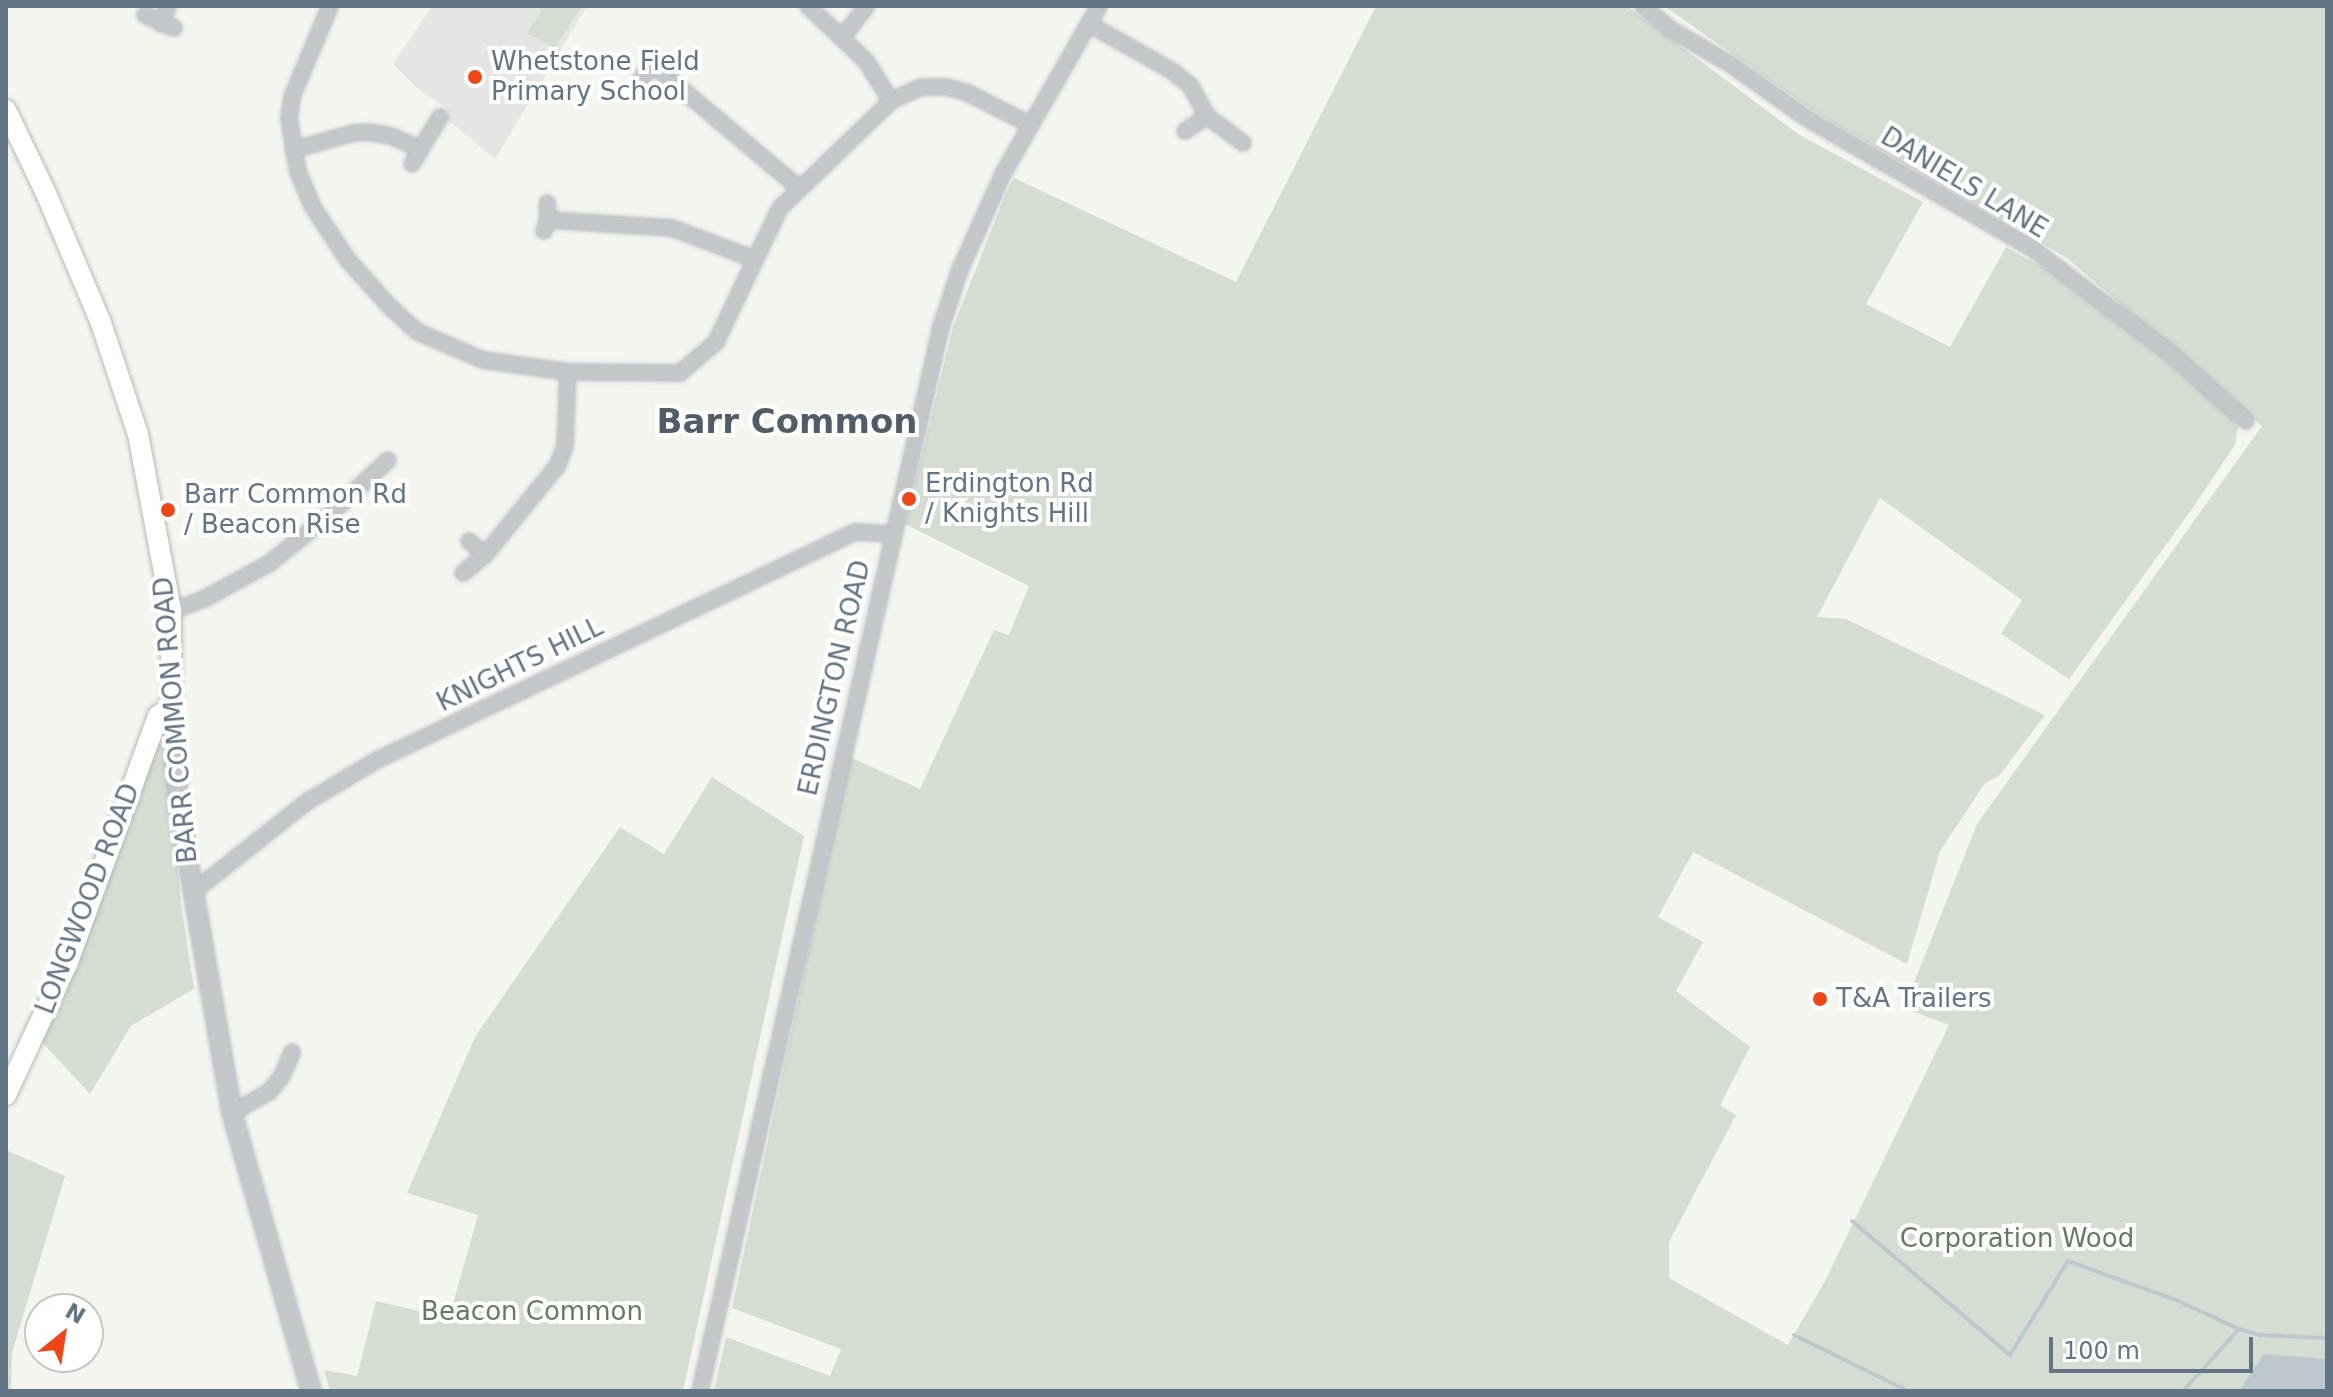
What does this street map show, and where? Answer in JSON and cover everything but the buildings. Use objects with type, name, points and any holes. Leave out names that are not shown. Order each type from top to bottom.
[{"type":"main road","name":"BARR COMMON ROAD","points":[[6,110],[45,191],[122,379],[138,434],[171,611],[171,707]]},
{"type":"main road","name":"LONGWOOD ROAD","points":[[6,1095],[67,964],[158,716],[171,707]]},
{"type":"street","points":[[145,15],[167,26],[168,6]]},
{"type":"street","points":[[330,6],[292,97],[289,118],[293,150],[313,207],[347,259],[390,307],[418,332],[483,360],[568,372],[680,373],[716,342],[780,208],[891,101],[921,87],[947,87],[966,92],[1031,125]]},
{"type":"street","points":[[808,6],[866,61],[891,101]]},
{"type":"street","points":[[843,37],[866,6]]},
{"type":"street","name":"ERDINGTON ROAD","points":[[700,1391],[941,327],[959,272],[1004,172],[1099,6]]},
{"type":"street","name":"DANIELS LANE","points":[[1643,6],[1670,29],[1730,64],[1808,119],[2030,247],[2169,352],[2246,421]]},
{"type":"street","points":[[1089,24],[1172,71],[1190,85],[1207,116],[1243,143]]},
{"type":"street","points":[[641,79],[653,65],[799,188]]},
{"type":"street","points":[[1185,131],[1207,116]]},
{"type":"street","points":[[412,164],[440,117]]},
{"type":"street","points":[[293,150],[353,133],[369,132],[391,136],[420,149]]},
{"type":"street","points":[[547,203],[546,226],[672,228],[754,259]]},
{"type":"street","points":[[463,573],[485,555],[558,465],[565,446],[568,372]]},
{"type":"street","points":[[171,611],[204,599],[270,563],[328,516],[388,460]]},
{"type":"street","name":"KNIGHTS HILL","points":[[192,893],[307,802],[377,760],[855,532],[892,534]]},
{"type":"street","points":[[469,541],[485,555]]},
{"type":"street","name":"BARR COMMON ROAD","points":[[171,707],[179,809],[232,1113],[311,1391]]},
{"type":"street","points":[[232,1113],[269,1092],[282,1076],[292,1052]]},
{"type":"shaded area","name":"Whetstone Field Primary School","points":[[432,6],[587,6],[495,159],[448,120],[447,108],[419,90],[393,64]]},
{"type":"shaded area","points":[[2264,1354],[2327,1359],[2327,1391],[2239,1391]]},
{"type":"green space","points":[[537,6],[582,6],[555,48],[527,33],[542,10]]},
{"type":"green space","name":"Corporation Wood","points":[[1376,6],[1627,6],[1798,134],[1923,202],[1866,304],[1950,347],[2006,247],[2072,284],[2164,354],[2238,427],[2235,445],[2069,679],[2001,634],[2022,600],[1880,498],[1817,617],[1846,619],[2045,715],[1999,776],[1985,783],[1940,851],[1907,964],[1693,852],[1658,917],[1703,942],[1676,991],[1750,1047],[1720,1105],[1736,1115],[1669,1242],[1669,1278],[1788,1345],[1825,1281],[1949,1025],[1904,1008],[1977,824],[2262,426],[2067,258],[1818,114],[1664,6],[2327,6],[2327,1391],[714,1391],[726,1337],[830,1376],[841,1349],[732,1308],[850,757],[920,789],[994,630],[1009,635],[1029,586],[905,524],[953,327],[1006,193],[1014,178],[1236,282]]},
{"type":"green space","points":[[158,743],[166,748],[181,904],[194,989],[131,1026],[90,1094],[42,1042],[71,975],[79,967],[77,960]]},
{"type":"green space","name":"Beacon Common","points":[[712,777],[804,836],[683,1391],[330,1391],[324,1370],[357,1376],[376,1301],[449,1318],[478,1215],[407,1193],[475,1037],[620,827],[664,854]]},
{"type":"green space","points":[[6,1150],[65,1176],[30,1293],[24,1293],[24,1313],[12,1353],[11,1391],[6,1391]]},
{"type":"waterway","points":[[1852,1221],[2010,1355],[2068,1261],[2176,1300],[2239,1329],[2260,1335],[2327,1338]]},
{"type":"waterway","points":[[2183,1391],[2239,1329]]},
{"type":"waterway","points":[[1794,1335],[1908,1391]]},
{"type":"place","name":"Whetstone Field Primary School","points":[[475,77]]},
{"type":"place","name":"Erdington Rd / Knights Hill","points":[[909,499]]},
{"type":"place","name":"Barr Common Rd / Beacon Rise","points":[[168,510]]},
{"type":"place","name":"T&A Trailers","points":[[1820,999]]},
{"type":"district","name":"Barr Common","points":[[787,422]]}]
